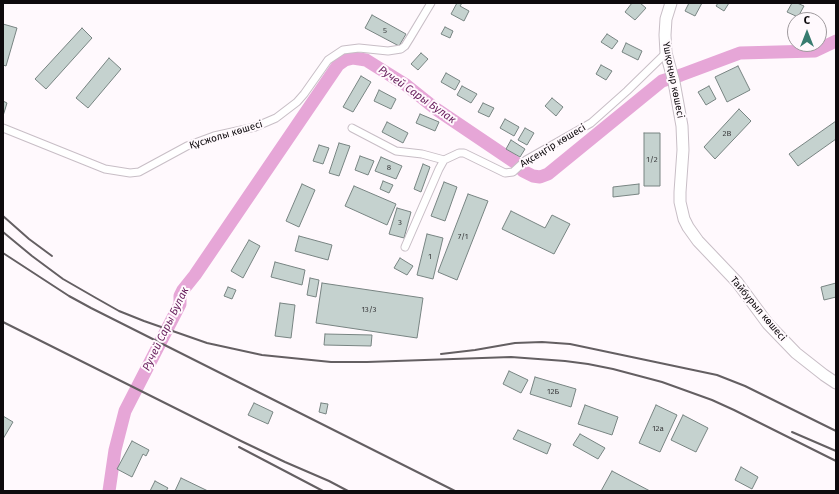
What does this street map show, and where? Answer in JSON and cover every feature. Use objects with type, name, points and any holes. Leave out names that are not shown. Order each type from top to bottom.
[{"type":"main road","name":"Үшқоңыр көшесі","points":[[671,3],[666,19],[664,35],[666,53],[681,114],[683,138],[680,202],[684,219],[688,227]]},
{"type":"main road","name":"Тайбурыл көшесі","points":[[688,227],[698,241],[737,282],[768,324],[796,353],[836,383]]},
{"type":"street","name":"Құсжолы көшесі","points":[[3,128],[105,169],[130,173],[139,172],[186,146],[220,135],[255,127],[276,118],[298,102],[328,60],[343,50],[359,48],[388,51],[401,49],[405,46],[431,3]]},
{"type":"street","name":"Ақсеңгір көшесі","points":[[444,160],[459,153],[464,153],[505,173],[513,172],[526,160],[591,123],[666,53]]},
{"type":"street","points":[[352,128],[396,151],[422,154],[444,160],[438,169],[404,247]]},
{"type":"building","points":[[457,3],[462,3],[460,6],[469,11],[464,21],[451,14]]},
{"type":"building","points":[[632,3],[640,3],[646,8],[635,20],[625,12]]},
{"type":"building","points":[[689,3],[702,3],[695,16],[685,11]]},
{"type":"building","points":[[718,3],[729,3],[724,11],[716,6]]},
{"type":"building","points":[[792,3],[797,3],[804,6],[801,12],[787,12]]},
{"type":"building","points":[[372,15],[406,34],[399,46],[365,28]]},
{"type":"building","points":[[3,24],[17,28],[6,66],[3,65]]},
{"type":"building","points":[[445,27],[453,31],[450,38],[441,34]]},
{"type":"building","points":[[82,28],[92,38],[46,89],[35,79]]},
{"type":"building","points":[[607,34],[618,41],[612,49],[601,42]]},
{"type":"building","points":[[626,43],[642,51],[638,60],[622,52]]},
{"type":"building","points":[[421,53],[428,59],[418,70],[411,64]]},
{"type":"building","points":[[109,58],[121,69],[88,108],[76,98]]},
{"type":"building","points":[[601,65],[612,71],[606,80],[596,74]]},
{"type":"building","points":[[738,66],[750,90],[727,102],[715,77]]},
{"type":"building","points":[[446,73],[460,81],[455,90],[441,82]]},
{"type":"building","points":[[361,76],[371,82],[353,112],[343,107]]},
{"type":"building","points":[[462,86],[477,94],[471,103],[457,95]]},
{"type":"building","points":[[709,86],[716,99],[706,105],[698,92]]},
{"type":"building","points":[[379,90],[396,99],[391,109],[374,101]]},
{"type":"building","points":[[552,98],[563,107],[556,116],[545,106]]},
{"type":"building","points":[[3,101],[7,103],[3,116]]},
{"type":"building","points":[[483,103],[494,108],[489,117],[478,112]]},
{"type":"building","points":[[739,109],[751,121],[715,159],[704,147]]},
{"type":"building","points":[[420,114],[439,122],[435,131],[416,123]]},
{"type":"building","points":[[505,119],[519,127],[514,136],[500,128]]},
{"type":"building","points":[[836,121],[836,139],[798,166],[789,154]]},
{"type":"building","points":[[387,122],[408,133],[403,143],[382,132]]},
{"type":"building","points":[[525,128],[534,133],[527,145],[518,140]]},
{"type":"building","points":[[644,133],[660,133],[660,186],[644,186]]},
{"type":"building","points":[[511,140],[525,149],[520,157],[506,149]]},
{"type":"building","points":[[339,143],[350,146],[339,176],[329,173]]},
{"type":"building","points":[[319,145],[329,148],[323,164],[313,161]]},
{"type":"building","points":[[360,156],[374,161],[368,175],[355,170]]},
{"type":"building","points":[[381,157],[402,166],[396,179],[375,171]]},
{"type":"building","points":[[423,164],[430,167],[421,192],[414,189]]},
{"type":"building","points":[[383,181],[393,185],[389,193],[380,189]]},
{"type":"building","points":[[444,182],[457,187],[445,221],[431,216]]},
{"type":"building","points":[[302,184],[315,190],[299,227],[286,221]]},
{"type":"building","points":[[639,184],[639,194],[613,197],[613,187]]},
{"type":"building","points":[[354,186],[396,204],[387,225],[345,206]]},
{"type":"building","points":[[468,194],[488,201],[457,280],[438,272]]},
{"type":"building","points":[[397,208],[411,212],[404,238],[389,234]]},
{"type":"building","points":[[511,211],[545,228],[552,215],[570,224],[554,254],[502,229]]},
{"type":"building","points":[[427,234],[443,238],[433,279],[417,275]]},
{"type":"building","points":[[299,236],[332,245],[328,260],[295,251]]},
{"type":"building","points":[[249,240],[260,246],[243,278],[231,271]]},
{"type":"building","points":[[400,258],[413,266],[407,275],[394,268]]},
{"type":"building","points":[[275,262],[305,270],[302,285],[271,277]]},
{"type":"building","points":[[310,278],[319,280],[316,297],[307,295]]},
{"type":"building","points":[[322,283],[423,298],[417,338],[316,323]]},
{"type":"building","points":[[836,283],[836,297],[824,300],[821,287]]},
{"type":"building","points":[[228,287],[236,290],[232,299],[224,296]]},
{"type":"building","points":[[280,303],[295,305],[291,338],[275,336]]},
{"type":"building","points":[[325,334],[372,335],[371,346],[324,345]]},
{"type":"building","points":[[509,371],[528,380],[521,393],[503,384]]},
{"type":"building","points":[[535,377],[576,389],[571,407],[530,394]]},
{"type":"building","points":[[254,403],[273,412],[268,424],[248,415]]},
{"type":"building","points":[[321,403],[328,404],[326,414],[319,412]]},
{"type":"building","points":[[585,405],[618,417],[612,435],[578,424]]},
{"type":"building","points":[[656,405],[677,415],[660,452],[639,443]]},
{"type":"building","points":[[683,415],[708,428],[696,452],[671,440]]},
{"type":"building","points":[[3,416],[13,422],[3,439]]},
{"type":"building","points":[[518,430],[551,444],[547,454],[513,439]]},
{"type":"building","points":[[580,434],[605,448],[598,459],[573,445]]},
{"type":"building","points":[[132,441],[149,450],[146,456],[143,454],[132,477],[117,469]]},
{"type":"building","points":[[741,467],[758,477],[752,489],[735,480]]},
{"type":"building","points":[[612,471],[650,491],[601,491]]},
{"type":"building","points":[[181,478],[208,491],[175,491]]},
{"type":"building","points":[[155,481],[168,488],[166,491],[150,491]]},
{"type":"waterway","name":"Ручей Сары Булак","points":[[109,491],[115,450],[125,411],[180,304],[180,296],[183,290],[195,275],[338,65],[345,60],[353,58],[366,60],[406,85],[436,109],[516,163],[523,171],[533,176],[540,177],[548,174],[662,81],[740,53],[815,51],[836,41]]},
{"type":"railway","points":[[3,216],[29,239],[52,256]]},
{"type":"railway","points":[[3,232],[63,279],[119,311],[207,343],[262,355],[331,362],[511,357],[588,364],[662,382],[712,400],[836,461]]},
{"type":"railway","points":[[3,253],[69,296],[91,308],[455,491]]},
{"type":"railway","points":[[3,322],[241,441],[348,491]]},
{"type":"railway","points":[[441,354],[515,343],[542,342],[570,344],[717,375],[745,386],[836,431]]},
{"type":"railway","points":[[792,432],[836,451]]},
{"type":"railway","points":[[239,447],[323,491]]}]
